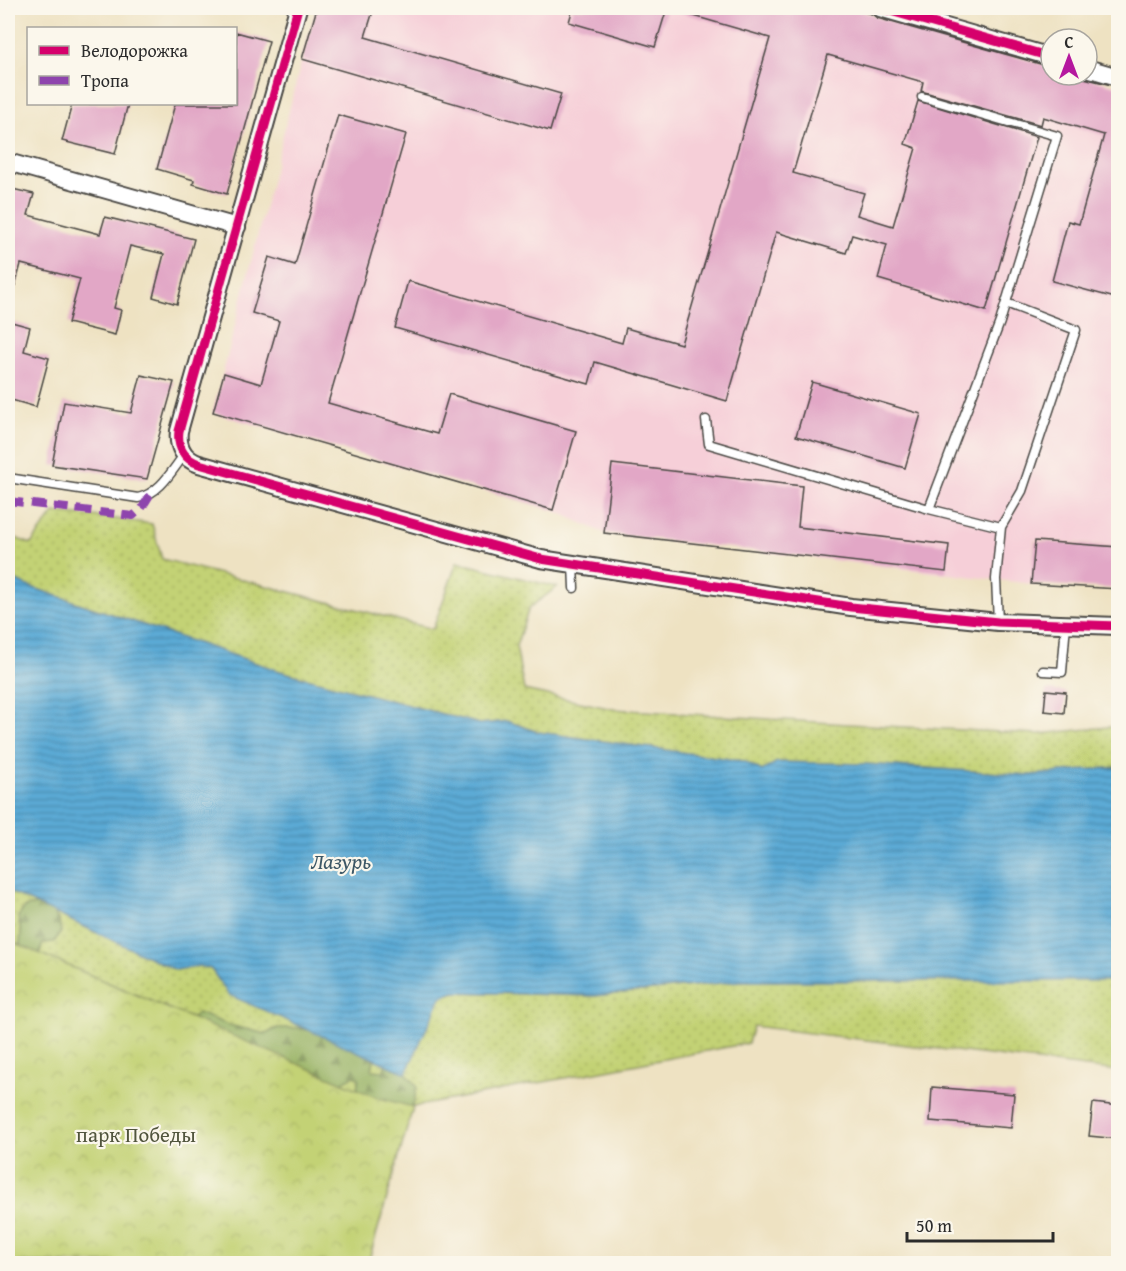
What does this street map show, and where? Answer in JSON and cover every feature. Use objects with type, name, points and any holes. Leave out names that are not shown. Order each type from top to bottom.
[{"type":"street","points":[[298,8],[179,431],[178,441],[184,455],[199,464],[541,560],[851,607],[998,622],[1119,626]]},
{"type":"street","points":[[886,8],[1039,53]]},
{"type":"street","points":[[1099,71],[1119,77]]},
{"type":"street","points":[[8,162],[237,226]]},
{"type":"lane","points":[[922,97],[1057,136],[1006,303],[929,509]]},
{"type":"lane","points":[[998,622],[996,579],[1001,527],[1022,491],[1076,330],[1006,303]]},
{"type":"lane","points":[[706,420],[709,444],[929,509],[1001,527]]},
{"type":"lane","points":[[8,478],[138,498],[150,495],[158,488],[184,455]]},
{"type":"lane","points":[[573,564],[574,588]]},
{"type":"lane","points":[[1043,671],[1062,672],[1066,624]]},
{"type":"shaded area","points":[[317,8],[848,8],[1039,63],[1039,87],[1099,87],[1099,80],[1118,86],[1118,546],[1034,540],[1032,584],[604,533],[553,510],[213,413],[302,59]]},
{"type":"green space","points":[[54,513],[152,524],[162,559],[433,629],[457,562],[557,587],[529,608],[516,646],[524,690],[613,709],[847,724],[1039,734],[1118,726],[1118,767],[1030,775],[865,764],[777,762],[762,771],[744,761],[538,732],[507,721],[480,724],[280,671],[25,585],[8,577],[8,535],[31,544]]},
{"type":"green space","points":[[8,891],[176,970],[199,966],[211,969],[229,995],[441,997],[454,992],[594,996],[740,981],[1114,980],[1118,981],[1118,1071],[753,1026],[748,1043],[413,1107],[368,1263],[376,1097],[8,940]]},
{"type":"green space","points":[[48,903],[59,921],[61,932],[54,942],[43,943],[37,961],[19,952],[21,933],[18,917],[25,907]]},
{"type":"green space","name":"парк Победы","points":[[8,940],[376,1097],[413,1107],[368,1263],[8,1263]]},
{"type":"green space","points":[[198,1013],[229,1025],[266,1034],[277,1028],[318,1028],[375,1054],[372,1070],[384,1071],[386,1060],[402,1068],[417,1086],[414,1103],[405,1114],[356,1093],[359,1078],[354,1076],[337,1085],[190,1020]]},
{"type":"water","name":"Лазурь","points":[[8,577],[25,585],[280,671],[480,724],[507,721],[538,732],[744,761],[762,771],[777,762],[865,764],[1030,775],[1118,767],[1118,981],[740,981],[594,996],[454,992],[441,997],[406,1073],[229,995],[211,969],[199,966],[176,970],[8,891]]},
{"type":"building","points":[[317,8],[374,8],[365,37],[561,94],[550,131],[302,59]]},
{"type":"building","points":[[573,8],[667,8],[655,47],[569,22]]},
{"type":"building","points":[[681,8],[848,8],[1039,64],[1039,87],[1099,87],[1099,82],[1119,87],[1119,299],[1052,281],[1068,221],[1079,224],[1104,135],[1043,117],[1041,125],[921,91],[923,82],[828,55],[793,173],[864,193],[857,215],[893,226],[916,148],[905,144],[918,101],[1037,137],[986,311],[878,279],[887,245],[852,235],[846,253],[776,232],[727,401],[595,362],[589,384],[395,328],[408,281],[622,343],[626,328],[681,344],[770,38],[680,12]]},
{"type":"building","points":[[237,32],[269,41],[227,194],[193,184],[194,180],[157,169],[175,105],[237,105]]},
{"type":"building","points":[[72,105],[128,105],[115,154],[62,141]]},
{"type":"building","points":[[338,115],[406,134],[328,403],[437,434],[449,394],[576,431],[553,510],[213,412],[224,373],[261,384],[279,321],[252,313],[269,257],[295,265]]},
{"type":"building","points":[[8,188],[34,194],[28,215],[100,234],[105,217],[194,239],[177,304],[153,297],[164,254],[130,246],[114,308],[121,310],[115,335],[68,323],[80,279],[21,264],[13,294],[8,293]]},
{"type":"building","points":[[8,321],[30,327],[24,351],[49,358],[36,407],[8,399]]},
{"type":"building","points":[[141,375],[174,382],[147,479],[52,465],[64,402],[131,413]]},
{"type":"building","points":[[812,382],[921,414],[905,468],[796,436]]},
{"type":"building","points":[[612,464],[802,486],[798,527],[949,545],[946,572],[604,533]]},
{"type":"building","points":[[1035,541],[1119,547],[1119,589],[1031,584]]},
{"type":"building","points":[[1046,690],[1066,692],[1064,713],[1044,711]]},
{"type":"building","points":[[932,1087],[1014,1094],[1011,1128],[930,1121]]},
{"type":"building","points":[[1093,1103],[1119,1106],[1119,1139],[1089,1136]]},
{"type":"marked path","points":[[8,501],[133,516],[142,508],[150,495]]},
{"type":"cycle path","points":[[298,8],[179,431],[180,447],[189,459],[199,464],[541,559],[851,607],[998,622],[1118,626]]},
{"type":"cycle path","points":[[880,8],[1039,54]]}]
